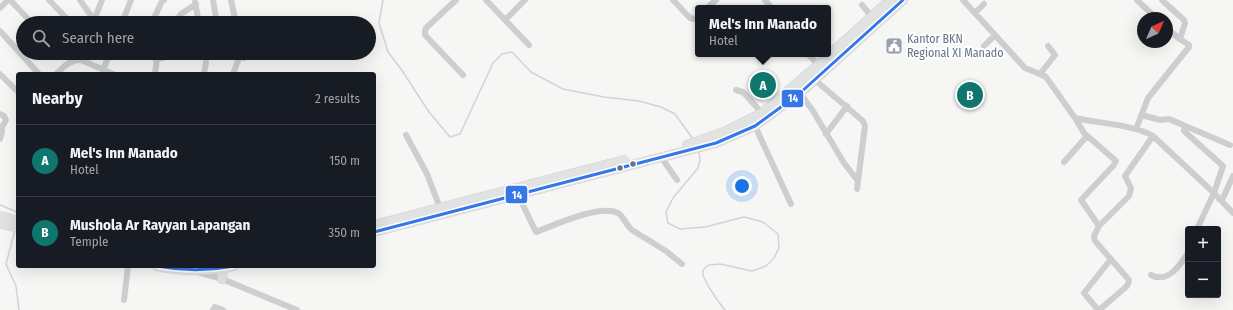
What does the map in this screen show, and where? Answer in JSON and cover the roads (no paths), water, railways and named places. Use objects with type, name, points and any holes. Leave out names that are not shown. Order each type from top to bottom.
[{"type":"highway","points":[[831,54],[890,0]]},
{"type":"highway","points":[[376,231],[518,195],[605,168],[661,157],[755,126],[800,93],[903,0]]},
{"type":"highway","points":[[715,139],[762,113],[828,57]]},
{"type":"highway","points":[[376,224],[689,147]]},
{"type":"highway","points":[[7,220],[16,227]]},
{"type":"highway","points":[[168,268],[223,268],[222,279]]},
{"type":"street","points":[[0,8],[9,0],[25,16]]},
{"type":"street","points":[[49,0],[64,16]]},
{"type":"street","points":[[80,0],[90,16]]},
{"type":"street","points":[[96,16],[102,0]]},
{"type":"street","points":[[125,16],[131,0]]},
{"type":"street","points":[[155,16],[164,0]]},
{"type":"street","points":[[213,0],[216,16]]},
{"type":"street","points":[[231,0],[234,16]]},
{"type":"street","points":[[456,0],[426,28],[425,35],[463,75]]},
{"type":"street","points":[[486,0],[529,45]]},
{"type":"street","points":[[505,20],[525,0]]},
{"type":"street","points":[[673,0],[690,18],[695,18]]},
{"type":"street","points":[[963,0],[1025,68],[1046,77],[1084,133],[1116,161],[1081,200]]},
{"type":"street","points":[[1137,0],[1150,12]]},
{"type":"street","points":[[1162,0],[1185,22],[1180,39]]},
{"type":"street","points":[[180,16],[195,2],[198,16]]},
{"type":"street","points":[[974,13],[984,4]]},
{"type":"street","points":[[862,6],[872,17]]},
{"type":"street","points":[[0,31],[16,49]]},
{"type":"street","points":[[1136,129],[1148,98],[1189,47],[1189,45],[1173,34]]},
{"type":"street","points":[[984,46],[995,35]]},
{"type":"street","points":[[1040,74],[1055,55],[1048,46]]},
{"type":"street","points":[[810,57],[818,66]]},
{"type":"street","points":[[26,60],[37,72]]},
{"type":"street","points":[[58,72],[70,62],[76,60]]},
{"type":"street","points":[[81,60],[108,72]]},
{"type":"street","points":[[103,70],[107,60]]},
{"type":"street","points":[[156,72],[159,60]]},
{"type":"street","points":[[234,72],[239,60]]},
{"type":"street","points":[[204,72],[206,62]]},
{"type":"street","points":[[0,74],[16,90]]},
{"type":"street","points":[[815,80],[864,121],[865,126],[857,190]]},
{"type":"street","points":[[736,90],[743,92],[762,113]]},
{"type":"street","points":[[800,93],[848,169],[858,181]]},
{"type":"street","points":[[826,134],[847,106]]},
{"type":"street","points":[[0,114],[4,116],[6,120],[2,127],[0,139]]},
{"type":"street","points":[[1142,115],[1160,120],[1168,119],[1230,145]]},
{"type":"street","points":[[1075,118],[1136,129],[1153,136],[1214,193],[1233,213]]},
{"type":"street","points":[[755,126],[791,204]]},
{"type":"street","points":[[1185,126],[1184,131],[1223,166],[1214,193],[1199,226]]},
{"type":"street","points":[[406,135],[427,174],[440,208]]},
{"type":"street","points":[[1064,162],[1087,136]]},
{"type":"street","points":[[1111,259],[1084,293],[1103,309],[1126,287],[1129,282],[1128,280],[1111,259],[1094,238],[1094,233],[1129,196],[1130,188],[1125,176],[1153,136]]},
{"type":"street","points":[[661,157],[678,180]]},
{"type":"street","points":[[848,169],[861,160]]},
{"type":"street","points":[[1219,199],[1223,198],[1233,176]]},
{"type":"street","points":[[1076,194],[1099,226]]},
{"type":"street","points":[[518,195],[536,232],[566,219],[601,211],[612,211],[622,216],[627,226],[632,230],[666,251],[682,264]]},
{"type":"street","points":[[1151,275],[1159,277],[1169,275],[1185,257]]},
{"type":"street","points":[[124,300],[128,268]]},
{"type":"street","points":[[198,268],[201,273],[222,279],[297,310]]},
{"type":"street","points":[[213,310],[214,307],[223,310]]},
{"type":"waterway","points":[[383,0],[379,23],[388,52],[429,112],[450,137],[460,134],[493,63],[502,54],[512,52],[531,72],[563,89],[604,97],[639,101],[661,107],[675,114],[693,139]]},
{"type":"waterway","points":[[699,152],[700,160],[698,168],[673,198],[666,212],[668,223],[680,229],[705,227],[744,217],[763,222],[778,234],[779,248],[774,258],[766,266],[752,271],[720,264],[709,265],[704,269],[703,275],[705,280],[725,310]]},
{"type":"waterway","points":[[0,205],[16,213]]},
{"type":"waterway","points":[[15,230],[6,264],[16,286],[19,310]]},
{"type":"place","name":"Kantor BKN Regional XI Manado","points":[[894,46]]},
{"type":"place","name":"Mel's Inn Manado","points":[[763,85]]},
{"type":"place","name":"Mushola Ar Rayyan Lapangan","points":[[970,95]]}]
